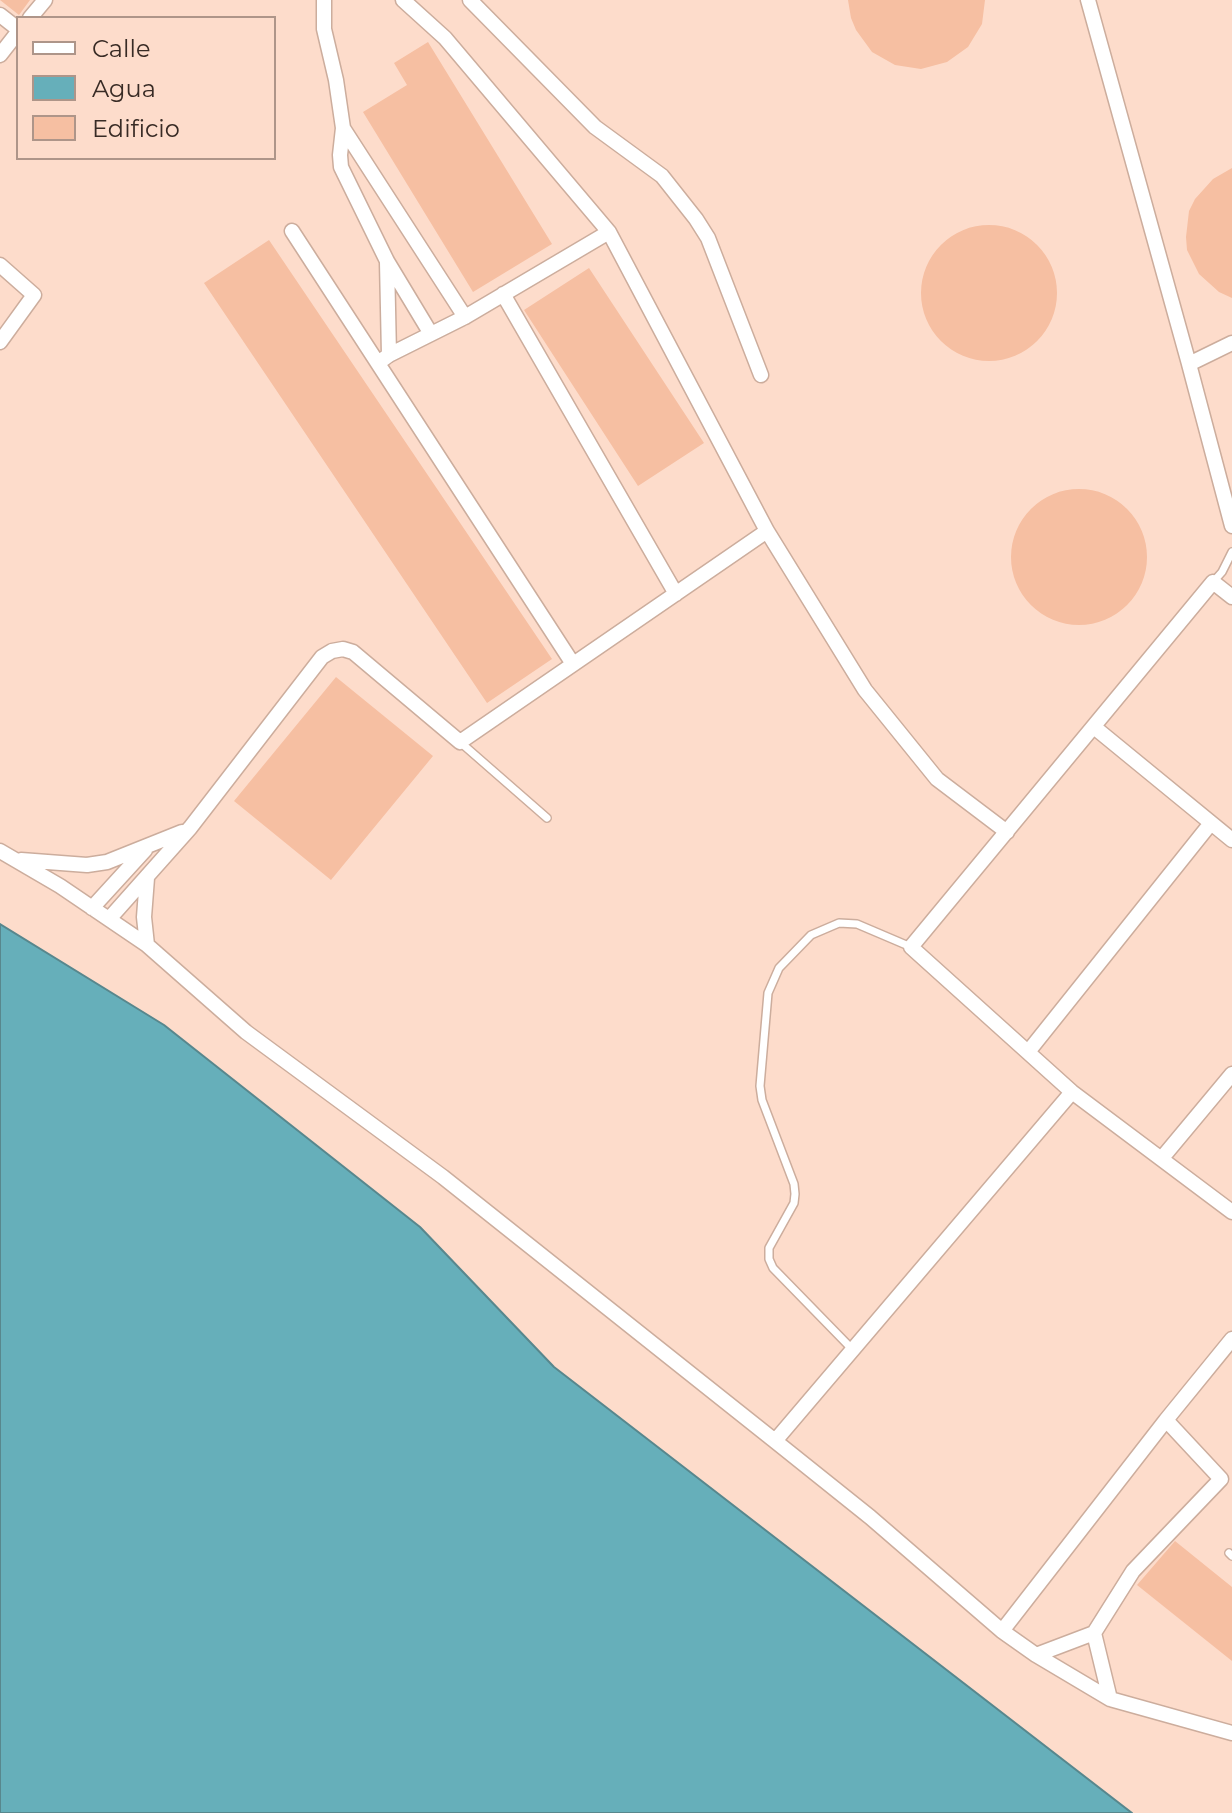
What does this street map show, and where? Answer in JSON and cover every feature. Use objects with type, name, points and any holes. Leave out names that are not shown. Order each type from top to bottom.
[{"type":"street","points":[[32,16],[45,0]]},
{"type":"street","points":[[324,0],[324,29],[343,128],[341,167],[387,261],[431,334]]},
{"type":"street","points":[[324,29],[336,0]]},
{"type":"street","points":[[403,0],[445,38],[609,232],[767,531],[865,690],[937,779],[1007,832]]},
{"type":"street","points":[[470,0],[595,127],[662,176],[696,219],[708,238],[761,375]]},
{"type":"street","points":[[1088,0],[1232,526]]},
{"type":"street","points":[[0,15],[16,29]]},
{"type":"street","points":[[0,55],[16,34]]},
{"type":"street","points":[[343,128],[465,317]]},
{"type":"street","points":[[292,231],[383,359],[573,664]]},
{"type":"street","points":[[383,359],[465,317],[609,232]]},
{"type":"street","points":[[383,359],[387,261]]},
{"type":"street","points":[[0,265],[34,295],[0,342]]},
{"type":"street","points":[[503,294],[676,594]]},
{"type":"street","points":[[1189,364],[1232,343]]},
{"type":"street","points":[[109,919],[190,828],[322,657],[332,651],[343,649],[353,652],[460,742],[767,531]]},
{"type":"street","points":[[1232,597],[1213,582],[911,947],[1072,1092],[1232,1212]]},
{"type":"street","points":[[1094,727],[1232,840]]},
{"type":"street","points":[[1028,1052],[1211,823]]},
{"type":"street","points":[[17,860],[87,865],[107,862],[190,828]]},
{"type":"street","points":[[92,908],[148,847]]},
{"type":"street","points":[[0,851],[147,945],[246,1032],[443,1177],[870,1517],[1002,1631],[1110,1699],[1232,1733]]},
{"type":"street","points":[[147,875],[144,894],[147,945]]},
{"type":"street","points":[[1162,1158],[1232,1074]]},
{"type":"street","points":[[775,1441],[1072,1092]]},
{"type":"street","points":[[1002,1631],[1232,1339]]},
{"type":"street","points":[[1036,1655],[1094,1633],[1133,1571],[1227,1481],[1166,1420]]},
{"type":"street","points":[[1094,1633],[1110,1699]]},
{"type":"lane","points":[[1213,582],[1232,552]]},
{"type":"lane","points":[[460,742],[547,818]]},
{"type":"lane","points":[[852,1349],[773,1268],[769,1259],[769,1248],[794,1203],[795,1194],[762,1100],[760,1086],[768,993],[779,968],[811,935],[839,923],[857,924],[911,947]]},
{"type":"water","points":[[0,924],[164,1025],[420,1227],[554,1367],[1132,1813],[0,1813]]},
{"type":"building","points":[[0,0],[30,0],[19,15]]},
{"type":"building","points":[[848,0],[985,0],[982,24],[968,47],[947,62],[921,69],[895,65],[872,52],[856,30]]},
{"type":"building","points":[[428,42],[552,244],[473,292],[363,112],[407,85],[394,63]]},
{"type":"building","points":[[1232,168],[1232,298],[1219,292],[1199,274],[1187,250],[1186,237],[1189,211],[1195,199],[1213,179]]},
{"type":"building","points":[[989,225],[1015,230],[1037,245],[1052,267],[1057,293],[1052,319],[1037,341],[1015,356],[989,361],[963,356],[941,341],[926,319],[921,293],[926,267],[941,245],[963,230]]},
{"type":"building","points":[[269,240],[552,659],[487,703],[204,283]]},
{"type":"building","points":[[589,268],[704,443],[638,486],[524,310]]},
{"type":"building","points":[[1079,489],[1105,494],[1127,509],[1142,531],[1147,557],[1142,583],[1127,605],[1105,620],[1079,625],[1053,620],[1031,605],[1016,583],[1011,557],[1016,531],[1031,509],[1053,494]]},
{"type":"building","points":[[336,677],[433,756],[331,880],[234,801]]},
{"type":"building","points":[[1175,1541],[1232,1587],[1232,1661],[1137,1585]]}]
